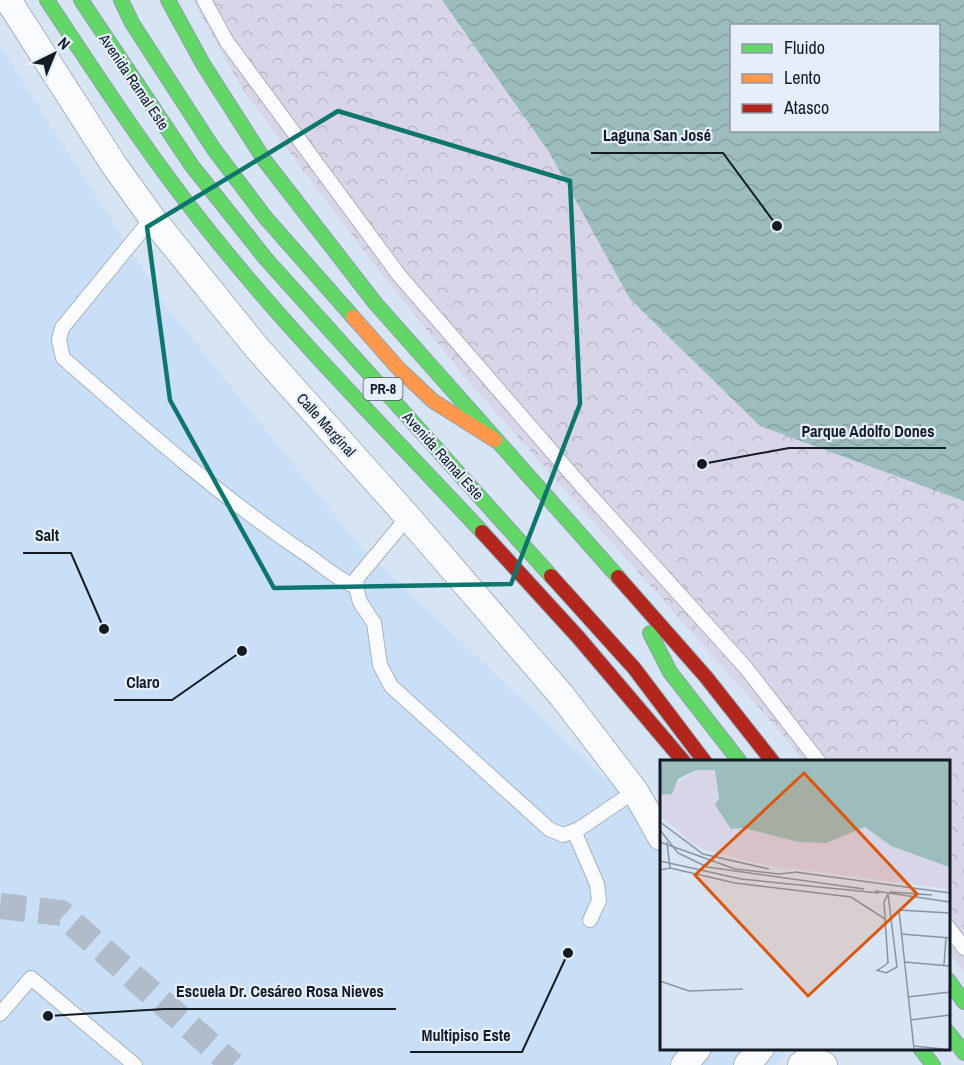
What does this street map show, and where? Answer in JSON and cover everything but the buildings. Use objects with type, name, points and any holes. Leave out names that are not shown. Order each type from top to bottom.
[{"type":"main road","points":[[47,0],[159,168],[245,275],[539,593],[682,760]]},
{"type":"main road","name":"Avenida Ramal Este","points":[[81,0],[192,166],[266,259],[634,668],[703,760]]},
{"type":"main road","points":[[121,0],[132,23],[213,148],[265,217],[398,368],[433,401],[495,440]]},
{"type":"main road","points":[[168,0],[203,64],[264,161],[376,304],[706,677],[771,760]]},
{"type":"main road","points":[[626,585],[670,672],[738,760]]},
{"type":"main road","points":[[949,981],[964,1002]]},
{"type":"main road","points":[[949,1033],[964,1053]]},
{"type":"main road","points":[[922,1050],[933,1065]]},
{"type":"street","name":"Calle Marginal","points":[[8,0],[114,165],[152,218],[257,348],[408,517],[562,696],[635,791],[660,835]]},
{"type":"street","points":[[684,1065],[696,1050]]},
{"type":"street","points":[[747,1065],[759,1050]]},
{"type":"lane","points":[[204,0],[227,42],[399,275],[580,484],[746,668],[817,760]]},
{"type":"lane","points":[[152,218],[62,328],[59,340],[63,358],[218,492],[309,556],[334,578],[356,587]]},
{"type":"lane","points":[[408,517],[357,578],[356,587],[360,602],[374,623],[380,665],[391,686],[549,829],[563,836],[635,791]]},
{"type":"lane","points":[[574,831],[597,884],[599,901],[590,920]]},
{"type":"lane","points":[[949,928],[964,948]]},
{"type":"lane","points":[[0,1014],[31,978],[135,1065]]},
{"type":"highlighted area","points":[[338,111],[570,181],[580,404],[511,584],[274,588],[170,400],[147,227]]},
{"type":"shaded area","points":[[0,46],[169,310],[358,544],[660,830],[660,1050],[786,1050],[775,1065],[0,1065]]},
{"type":"green space","points":[[193,0],[442,0],[550,152],[630,299],[760,426],[964,501],[964,973],[949,952],[949,760],[802,760],[782,734],[468,381],[373,263],[242,89]]},
{"type":"water","points":[[442,0],[964,0],[964,501],[760,426],[630,299],[549,152]]},
{"type":"tunnel","points":[[0,906],[61,913],[233,1065]]},
{"type":"traffic: fast","points":[[47,0],[150,153],[249,280],[314,353],[482,532]]},
{"type":"traffic: fast","points":[[81,0],[192,166],[266,259],[551,576]]},
{"type":"traffic: fast","points":[[121,0],[132,23],[213,148],[265,217],[353,317]]},
{"type":"traffic: fast","points":[[168,0],[203,64],[265,161],[376,304],[618,577]]},
{"type":"traffic: fast","points":[[650,633],[670,672],[738,760]]},
{"type":"traffic: fast","points":[[949,981],[964,1002]]},
{"type":"traffic: fast","points":[[949,1033],[964,1053]]},
{"type":"traffic: fast","points":[[922,1050],[933,1065]]},
{"type":"traffic: slow","points":[[353,317],[398,368],[433,401],[495,440]]},
{"type":"traffic: jam","points":[[482,532],[578,637],[682,760]]},
{"type":"traffic: jam","points":[[551,576],[634,668],[703,760]]},
{"type":"traffic: jam","points":[[618,577],[706,677],[771,760]]},
{"type":"place","name":"Laguna San José","points":[[777,226]]},
{"type":"place","name":"Parque Adolfo Dones","points":[[702,464]]},
{"type":"place","name":"Salt","points":[[104,629]]},
{"type":"place","name":"Claro","points":[[242,651]]},
{"type":"place","name":"Multipiso Este","points":[[568,953]]},
{"type":"place","name":"Escuela Dr. Cesáreo Rosa Nieves","points":[[48,1016]]}]
